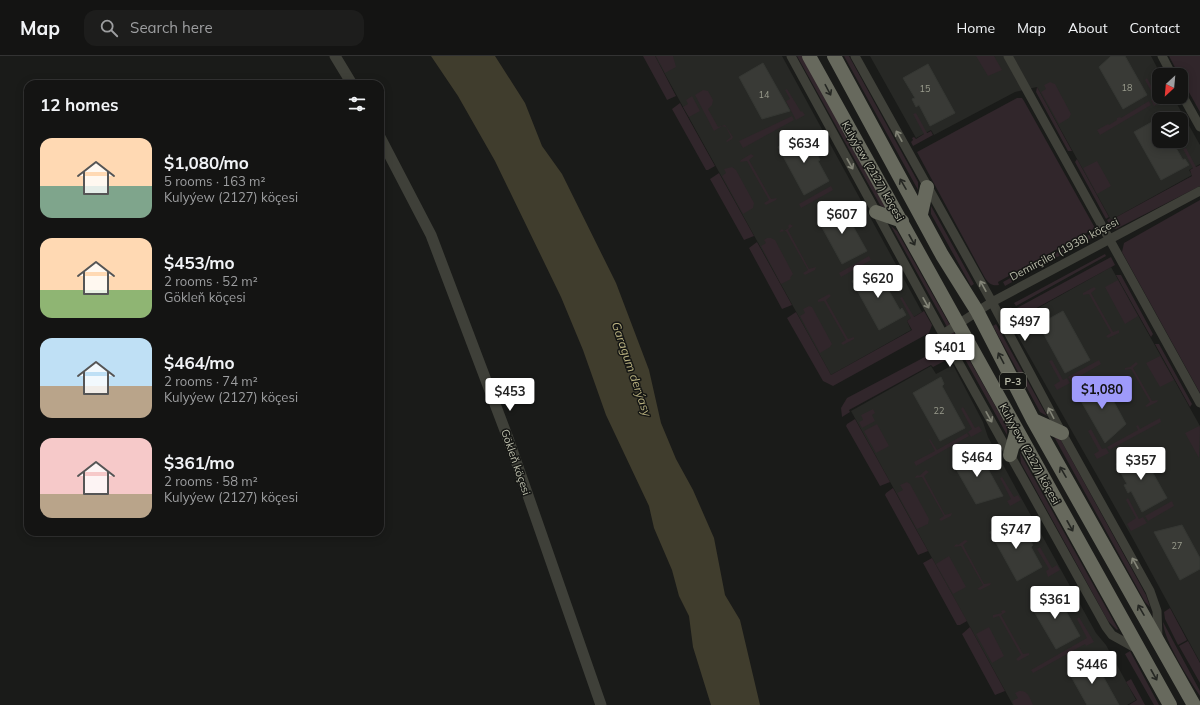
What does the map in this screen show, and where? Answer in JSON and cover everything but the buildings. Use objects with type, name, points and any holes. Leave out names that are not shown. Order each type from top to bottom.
[{"type":"highway","name":"Kulyýew (2127) köçesi","points":[[809,56],[959,323],[1170,705]]},
{"type":"highway","name":"Kulyýew (2127) köçesi","points":[[834,56],[942,255],[977,311],[1033,420],[1194,705]]},
{"type":"highway","points":[[921,214],[927,187]]},
{"type":"highway","points":[[876,212],[902,221]]},
{"type":"highway","points":[[1033,420],[1062,433]]},
{"type":"highway","points":[[1010,455],[1017,430]]},
{"type":"street","points":[[335,56],[350,80]]},
{"type":"street","points":[[791,56],[1106,627],[1112,635],[1140,650]]},
{"type":"street","points":[[854,56],[992,302],[1062,433],[1150,591],[1157,611],[1158,639]]},
{"type":"street","points":[[1008,56],[1200,402]]},
{"type":"street","points":[[1162,56],[1168,68]]},
{"type":"street","points":[[1187,104],[1200,127]]},
{"type":"street","name":"Gökleň köçesi","points":[[384,145],[431,235],[509,441],[601,705]]},
{"type":"street","name":"Demirçiler (1938) köçesi","points":[[943,334],[992,302],[1200,191]]},
{"type":"shaded area","points":[[643,56],[655,56],[676,96],[667,100]]},
{"type":"shaded area","points":[[655,56],[782,56],[922,312],[907,321],[911,330],[831,375]]},
{"type":"shaded area","points":[[656,56],[673,56],[676,67],[665,73]]},
{"type":"shaded area","points":[[797,56],[802,56],[887,209],[880,205]]},
{"type":"shaded area","points":[[844,56],[849,56],[918,182],[918,190]]},
{"type":"shaded area","points":[[870,56],[1151,56],[1157,68],[1152,68],[1152,104],[1177,104],[1181,112],[1152,112],[1152,148],[1188,148],[1188,124],[1200,145],[1200,164],[1189,170],[1192,175],[1111,220],[1037,87],[1015,92],[934,135],[931,130],[916,138]]},
{"type":"shaded area","points":[[976,56],[994,56],[1002,70],[988,76]]},
{"type":"shaded area","points":[[1169,56],[1200,56],[1200,112],[1188,91],[1188,68],[1175,68]]},
{"type":"shaded area","points":[[1147,78],[1152,88],[1152,93],[1145,80]]},
{"type":"shaded area","points":[[1050,82],[1055,84],[1071,114],[1069,118],[1059,124],[1041,92],[1046,89],[1044,85]]},
{"type":"shaded area","points":[[1037,87],[1072,151],[1068,151],[1036,92]]},
{"type":"shaded area","points":[[787,89],[801,112],[802,111],[805,115],[796,120],[786,101],[790,99],[785,90]]},
{"type":"shaded area","points":[[703,90],[708,91],[713,100],[712,105],[708,109],[718,127],[725,125],[733,137],[727,142],[726,141],[731,137],[726,127],[722,126],[714,131],[695,95]]},
{"type":"shaded area","points":[[692,96],[700,111],[689,117],[683,107],[688,104],[686,100]]},
{"type":"shaded area","points":[[1017,98],[1022,98],[1024,101],[1095,228],[998,282],[999,285],[993,285],[985,278],[917,152]]},
{"type":"shaded area","points":[[1149,101],[1151,105],[1100,135],[1097,130],[1108,124],[1109,125],[1117,120],[1117,118],[1121,118]]},
{"type":"shaded area","points":[[680,103],[715,166],[708,170],[706,170],[672,109]]},
{"type":"shaded area","points":[[916,113],[927,133],[931,131],[933,135],[913,146],[911,142],[913,140],[912,138],[914,137],[916,139],[924,134],[913,114]]},
{"type":"shaded area","points":[[792,116],[794,120],[743,148],[739,141]]},
{"type":"shaded area","points":[[1186,148],[1196,167],[1200,165],[1200,186],[1116,229],[1111,228],[1107,220],[1110,218],[1111,220],[1192,176],[1190,170],[1193,168],[1183,149]]},
{"type":"shaded area","points":[[751,154],[754,156],[749,160],[771,199],[777,198],[766,205],[764,203],[769,200],[747,161],[740,162]]},
{"type":"shaded area","points":[[1077,159],[1109,217],[1106,219],[1075,162]]},
{"type":"shaded area","points":[[1097,161],[1111,186],[1097,194],[1083,168]]},
{"type":"shaded area","points":[[732,167],[736,170],[754,203],[753,208],[743,214],[722,176],[726,173],[724,169]]},
{"type":"shaded area","points":[[719,173],[754,236],[744,240],[710,179]]},
{"type":"shaded area","points":[[831,186],[833,190],[801,208],[799,204]]},
{"type":"shaded area","points":[[1200,200],[1200,393],[1122,252],[1124,243]]},
{"type":"shaded area","points":[[931,206],[974,284],[971,286],[931,214]]},
{"type":"shaded area","points":[[790,224],[793,226],[788,230],[809,269],[816,267],[815,270],[805,275],[803,273],[808,270],[786,231],[779,232],[782,229],[784,231],[789,228],[788,226]]},
{"type":"shaded area","points":[[891,226],[897,231],[1007,427],[1007,435]]},
{"type":"shaded area","points":[[1096,231],[1098,233],[1097,235],[1005,286],[1003,282]]},
{"type":"shaded area","points":[[767,238],[775,240],[793,274],[790,278],[791,279],[781,284],[761,246],[766,243],[764,240]]},
{"type":"shaded area","points":[[757,242],[792,305],[782,309],[749,248]]},
{"type":"shaded area","points":[[1105,254],[1106,256],[1016,306],[1014,303]]},
{"type":"shaded area","points":[[869,256],[871,260],[841,277],[839,273]]},
{"type":"shaded area","points":[[1111,257],[1115,265],[1031,311],[1032,314],[1012,325],[1006,314],[1008,309],[1011,307],[1013,310]]},
{"type":"shaded area","points":[[1111,267],[1200,426],[1200,662],[1132,537],[1015,331],[1035,319],[1031,312]]},
{"type":"shaded area","points":[[1116,275],[1121,275],[1153,334],[1151,337]]},
{"type":"shaded area","points":[[1118,280],[1138,316],[1125,324],[1105,287]]},
{"type":"shaded area","points":[[1094,287],[1096,289],[1091,293],[1113,332],[1119,330],[1119,333],[1108,338],[1106,336],[1111,333],[1089,294],[1083,295],[1083,293]]},
{"type":"shaded area","points":[[829,294],[831,296],[826,300],[848,339],[854,337],[854,339],[843,345],[841,343],[846,340],[824,301],[818,302],[818,300]]},
{"type":"shaded area","points":[[902,297],[914,317],[924,311],[932,325],[929,333],[833,386],[823,381],[787,318],[796,312],[831,375],[912,330],[907,321],[911,318],[900,298]]},
{"type":"shaded area","points":[[809,306],[812,307],[832,344],[820,353],[800,316],[805,313],[803,309]]},
{"type":"shaded area","points":[[996,324],[1047,416],[1040,412],[993,326]]},
{"type":"shaded area","points":[[1155,344],[1159,344],[1192,404],[1190,407]]},
{"type":"shaded area","points":[[940,349],[946,351],[950,358],[933,367],[931,365],[849,410],[850,412],[842,417],[841,408],[847,398]]},
{"type":"shaded area","points":[[1160,356],[1174,380],[1160,387],[1146,363]]},
{"type":"shaded area","points":[[1052,360],[1063,380],[1067,378],[1070,383],[1057,390],[1054,385],[1060,381],[1049,361]]},
{"type":"shaded area","points":[[1099,360],[1101,364],[1071,381],[1068,377]]},
{"type":"shaded area","points":[[1136,362],[1138,364],[1133,368],[1152,401],[1158,400],[1147,407],[1145,406],[1150,402],[1131,369],[1125,370],[1125,368],[1130,367]]},
{"type":"shaded area","points":[[953,365],[983,422],[988,437],[1019,494],[1096,633],[1106,645],[1136,700],[1127,705],[1013,705],[851,411],[931,366],[936,374]]},
{"type":"shaded area","points":[[963,407],[975,428],[979,426],[982,431],[971,437],[968,432],[972,429],[961,409]]},
{"type":"shaded area","points":[[873,409],[875,413],[872,415],[875,421],[862,428],[859,422],[863,420],[861,415]]},
{"type":"shaded area","points":[[1160,418],[1161,422],[1109,450],[1107,447],[1138,430],[1136,426],[1138,425],[1140,429]]},
{"type":"shaded area","points":[[855,419],[890,482],[880,486],[846,426]]},
{"type":"shaded area","points":[[877,424],[889,446],[876,453],[864,431]]},
{"type":"shaded area","points":[[1199,426],[1200,428],[1199,458],[1185,433]]},
{"type":"shaded area","points":[[1091,429],[1102,449],[1106,448],[1109,453],[1097,459],[1094,454],[1099,451],[1088,431]]},
{"type":"shaded area","points":[[967,433],[969,436],[916,466],[914,462],[935,451],[929,440],[930,439],[937,450]]},
{"type":"shaded area","points":[[1052,433],[1058,435],[1146,595],[1150,607],[1145,602]]},
{"type":"shaded area","points":[[1020,453],[1118,629],[1117,630],[1108,621],[1021,463]]},
{"type":"shaded area","points":[[926,470],[929,472],[924,476],[945,515],[952,513],[951,516],[941,521],[939,519],[944,516],[922,477],[915,478]]},
{"type":"shaded area","points":[[1002,477],[1014,497],[1018,495],[1021,500],[1010,506],[1007,501],[1011,499],[1000,478]]},
{"type":"shaded area","points":[[907,482],[910,484],[929,519],[928,524],[917,529],[897,493],[903,490],[900,485]]},
{"type":"shaded area","points":[[893,488],[928,551],[918,555],[885,495]]},
{"type":"shaded area","points":[[1128,498],[1139,519],[1143,517],[1147,523],[1131,531],[1127,524],[1136,518],[1126,500]]},
{"type":"shaded area","points":[[1172,501],[1174,506],[1148,521],[1145,516]]},
{"type":"shaded area","points":[[965,540],[968,541],[963,545],[984,584],[991,583],[980,590],[977,589],[983,585],[961,546],[954,547]]},
{"type":"shaded area","points":[[1040,547],[1052,568],[1057,565],[1060,570],[1048,577],[1046,571],[1049,569],[1037,549]]},
{"type":"shaded area","points":[[949,556],[966,587],[953,594],[936,564]]},
{"type":"shaded area","points":[[932,558],[967,621],[960,625],[957,625],[923,563]]},
{"type":"shaded area","points":[[1170,608],[1187,640],[1178,645],[1165,619],[1164,612]]},
{"type":"shaded area","points":[[1004,610],[1006,612],[1001,615],[1023,654],[1029,653],[1029,655],[1018,661],[1016,659],[1021,655],[999,616],[993,618],[993,615],[1002,613],[1001,611]]},
{"type":"shaded area","points":[[1079,617],[1094,642],[1086,646],[1085,644],[1033,673],[1031,670],[1087,638],[1077,619]]},
{"type":"shaded area","points":[[1163,622],[1200,691],[1200,696],[1172,649],[1164,630]]},
{"type":"shaded area","points":[[970,627],[1005,691],[995,695],[962,634]]},
{"type":"shaded area","points":[[989,627],[1004,656],[992,663],[976,634]]},
{"type":"shaded area","points":[[1188,641],[1200,663],[1200,683],[1179,646]]},
{"type":"shaded area","points":[[1130,651],[1159,705],[1154,705],[1125,654]]},
{"type":"shaded area","points":[[1131,679],[1145,705],[1129,705],[1137,700],[1126,682]]},
{"type":"shaded area","points":[[1019,691],[1027,693],[1033,705],[1014,705],[1012,701],[1018,698],[1015,693]]},
{"type":"water","name":"Garagum derýasy","points":[[431,56],[495,56],[525,103],[542,146],[562,174],[616,283],[649,370],[661,423],[676,459],[693,490],[714,538],[725,595],[740,620],[760,705],[711,705],[693,647],[689,616],[679,596],[672,570],[654,528],[649,506],[606,415],[583,350],[561,297],[495,161],[458,96]]}]
